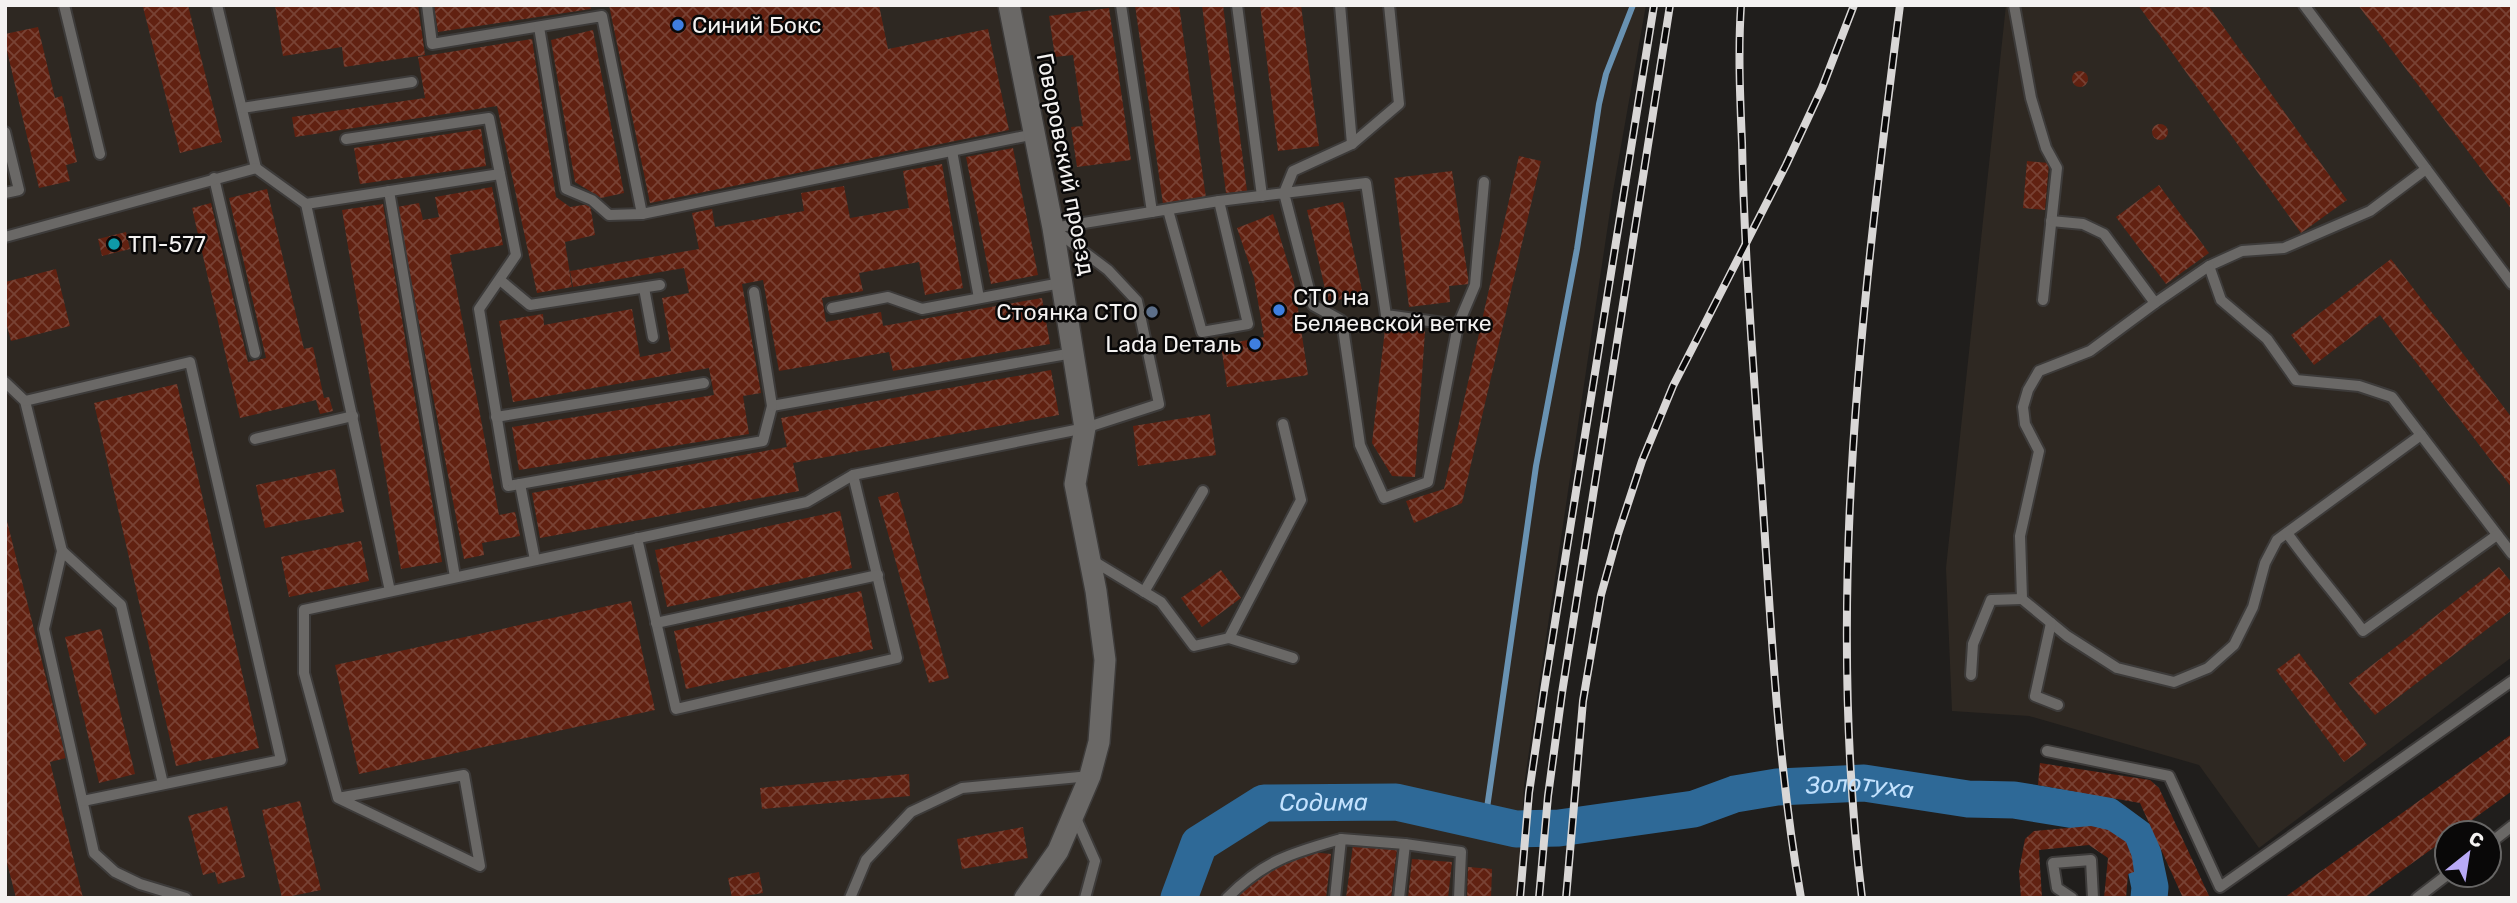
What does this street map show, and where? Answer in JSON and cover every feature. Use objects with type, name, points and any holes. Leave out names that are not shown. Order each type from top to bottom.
[{"type":"street","name":"Говоровский проезд","points":[[1009,5],[1052,228],[1085,428],[1075,484],[1090,559],[1105,660],[1099,742],[1090,776],[1058,851],[1024,898]]},
{"type":"lane","points":[[64,5],[100,154]]},
{"type":"lane","points":[[217,5],[256,168],[306,204],[390,591]]},
{"type":"lane","points":[[427,5],[432,44],[539,27],[601,11],[642,214]]},
{"type":"lane","points":[[1121,5],[1152,212]]},
{"type":"lane","points":[[1237,5],[1262,196]]},
{"type":"lane","points":[[1340,5],[1352,144]]},
{"type":"lane","points":[[1389,5],[1399,104],[1352,144],[1293,171],[1284,193],[1313,305],[1342,321],[1360,445],[1384,498],[1428,482],[1458,325],[1475,285],[1484,182]]},
{"type":"lane","points":[[2014,5],[2031,98],[2046,148],[2056,168],[2043,300]]},
{"type":"lane","points":[[2304,5],[2512,284]]},
{"type":"lane","points":[[539,27],[566,189],[592,200],[609,215],[642,214],[1035,134]]},
{"type":"lane","points":[[242,108],[412,82]]},
{"type":"lane","points":[[346,139],[489,118],[516,255],[479,309],[508,486],[763,441],[772,406],[754,292]]},
{"type":"lane","points":[[5,132],[19,190],[5,193]]},
{"type":"lane","points":[[952,151],[979,298]]},
{"type":"lane","points":[[5,237],[256,168]]},
{"type":"lane","points":[[2022,599],[2021,536],[2039,451],[2025,424],[2023,407],[2028,390],[2039,371],[2090,351],[2209,266],[2242,251],[2284,248],[2370,211],[2426,169]]},
{"type":"lane","points":[[306,204],[500,174]]},
{"type":"lane","points":[[214,178],[255,354]]},
{"type":"lane","points":[[1052,228],[1219,201],[1366,183],[1386,315],[1458,325]]},
{"type":"lane","points":[[389,191],[455,577]]},
{"type":"lane","points":[[1168,209],[1202,332],[1248,324],[1219,201]]},
{"type":"lane","points":[[2051,221],[2083,225],[2104,234],[2155,303]]},
{"type":"lane","points":[[338,798],[464,775],[480,866],[338,798],[304,673],[304,610],[807,502],[853,475],[1085,428],[1159,404],[1137,301],[1108,270],[1052,228]]},
{"type":"lane","points":[[2209,266],[2221,300],[2267,338],[2296,380],[2359,386],[2392,397],[2512,554]]},
{"type":"lane","points":[[500,280],[530,305],[660,285]]},
{"type":"lane","points":[[832,308],[888,298],[922,309],[1061,282]]},
{"type":"lane","points":[[644,288],[653,337]]},
{"type":"lane","points":[[772,406],[1073,353]]},
{"type":"lane","points":[[25,401],[190,362],[281,760],[83,801]]},
{"type":"lane","points":[[5,382],[25,401],[62,551],[44,629],[94,852],[116,872],[140,884],[186,898]]},
{"type":"lane","points":[[496,417],[704,383]]},
{"type":"lane","points":[[255,439],[353,416]]},
{"type":"lane","points":[[1229,638],[1301,500],[1283,424]]},
{"type":"lane","points":[[1971,675],[1973,644],[1991,600],[2022,599],[2067,636],[2117,668],[2174,682],[2208,668],[2234,645],[2253,607],[2265,563],[2277,540],[2421,436]]},
{"type":"lane","points":[[637,538],[676,709],[897,658],[853,475]]},
{"type":"lane","points":[[520,484],[535,560]]},
{"type":"lane","points":[[1144,592],[1203,491]]},
{"type":"lane","points":[[2287,533],[2314,572],[2326,582],[2362,631],[2497,535]]},
{"type":"lane","points":[[62,551],[121,605],[163,784]]},
{"type":"lane","points":[[1090,559],[1161,603],[1194,646],[1229,638],[1293,658]]},
{"type":"lane","points":[[656,623],[878,575]]},
{"type":"lane","points":[[2051,623],[2035,696],[2058,705]]},
{"type":"lane","points":[[2048,751],[2169,776],[2222,892],[2512,681]]},
{"type":"lane","points":[[850,898],[866,860],[911,812],[962,788],[1090,776]]},
{"type":"lane","points":[[1074,814],[1096,861],[1085,898]]},
{"type":"lane","points":[[1335,898],[1341,839]]},
{"type":"lane","points":[[1227,898],[1249,876],[1267,865],[1306,849],[1341,839],[1461,852],[1459,898]]},
{"type":"lane","points":[[1399,898],[1405,845]]},
{"type":"lane","points":[[2072,898],[2057,888],[2053,863],[2091,860],[2093,898]]},
{"type":"lane","points":[[2417,898],[2433,886]]},
{"type":"shaded area","points":[[5,5],[1646,5],[1613,191],[1524,785],[1518,898],[5,898]]},
{"type":"shaded area","points":[[2006,5],[2512,5],[2512,657],[2259,848],[2199,765],[2029,716],[1952,711],[1946,568]]},
{"type":"building","points":[[188,5],[222,142],[180,153],[143,7]]},
{"type":"building","points":[[275,5],[418,5],[425,55],[344,67],[342,47],[283,56]]},
{"type":"building","points":[[434,5],[590,5],[591,9],[438,32]]},
{"type":"building","points":[[609,5],[879,5],[888,49],[988,29],[1009,130],[650,203]]},
{"type":"building","points":[[1135,5],[1179,5],[1206,198],[1163,204]]},
{"type":"building","points":[[1202,5],[1223,5],[1247,191],[1226,193]]},
{"type":"building","points":[[1260,5],[1301,5],[1319,146],[1278,151]]},
{"type":"building","points":[[2138,5],[2208,5],[2347,200],[2301,233]]},
{"type":"building","points":[[2358,5],[2512,5],[2512,210]]},
{"type":"building","points":[[1109,8],[1131,160],[1077,167],[1071,127],[1083,126],[1073,55],[1055,57],[1049,16]]},
{"type":"building","points":[[38,27],[55,98],[62,96],[77,162],[66,165],[70,181],[39,188],[5,42],[5,34]]},
{"type":"building","points":[[593,30],[624,193],[601,198],[575,182],[551,40]]},
{"type":"building","points":[[532,39],[556,197],[570,207],[590,204],[595,235],[565,242],[572,287],[537,293],[497,106],[295,137],[292,117],[425,98],[418,57]]},
{"type":"building","points":[[2080,71],[2088,79],[2080,87],[2072,79]]},
{"type":"building","points":[[2160,124],[2168,132],[2160,140],[2152,132]]},
{"type":"building","points":[[481,129],[486,166],[360,184],[354,148]]},
{"type":"building","points":[[1013,148],[1038,275],[991,284],[966,157]]},
{"type":"building","points":[[1519,156],[1541,161],[1462,503],[1414,523],[1406,501],[1444,489]]},
{"type":"building","points":[[2027,161],[2049,163],[2045,210],[2023,208]]},
{"type":"building","points":[[942,164],[963,288],[925,295],[919,262],[859,273],[863,291],[822,298],[826,322],[881,312],[883,326],[1042,298],[1050,344],[893,371],[889,352],[779,371],[763,280],[742,284],[761,393],[743,396],[749,434],[519,470],[512,427],[714,395],[709,368],[513,402],[499,321],[543,314],[544,325],[632,309],[640,357],[671,351],[662,298],[689,293],[684,268],[573,287],[570,271],[699,249],[692,213],[712,209],[715,227],[804,211],[801,193],[844,186],[850,218],[909,208],[903,171]]},
{"type":"building","points":[[1452,171],[1469,284],[1449,286],[1450,302],[1409,307],[1394,178]]},
{"type":"building","points":[[2159,185],[2209,253],[2166,284],[2116,217]]},
{"type":"building","points":[[492,187],[503,245],[450,255],[499,515],[515,512],[520,536],[482,543],[484,555],[464,559],[397,207],[419,203],[423,220],[439,217],[435,197]]},
{"type":"building","points":[[267,189],[304,349],[313,347],[324,398],[329,397],[333,411],[320,414],[316,400],[240,418],[192,208],[211,203],[248,362],[266,358],[229,198]]},
{"type":"building","points":[[1343,202],[1363,295],[1328,302],[1307,210]]},
{"type":"building","points":[[383,204],[442,562],[401,569],[342,210]]},
{"type":"building","name":"СТО на Беляевской ветке","points":[[1273,214],[1294,283],[1308,375],[1227,387],[1221,345],[1264,337],[1254,278],[1237,228]]},
{"type":"building","name":"ТП-577","points":[[126,232],[130,249],[102,256],[98,239]]},
{"type":"building","points":[[2391,259],[2512,418],[2512,488],[2380,315],[2314,365],[2291,335]]},
{"type":"building","points":[[56,269],[70,326],[11,341],[5,319],[5,282]]},
{"type":"building","points":[[1385,329],[1425,331],[1415,477],[1392,476],[1372,443]]},
{"type":"building","points":[[1051,370],[1059,415],[793,463],[799,491],[540,538],[532,493],[787,447],[781,418]]},
{"type":"building","points":[[177,384],[259,748],[176,766],[94,403]]},
{"type":"building","points":[[1210,414],[1216,455],[1138,466],[1133,426]]},
{"type":"building","points":[[335,469],[344,512],[265,528],[256,485]]},
{"type":"building","points":[[898,492],[949,678],[929,683],[878,497]]},
{"type":"building","points":[[840,511],[852,568],[667,607],[655,550]]},
{"type":"building","points":[[5,513],[66,758],[50,762],[83,898],[16,898],[5,855]]},
{"type":"building","points":[[361,541],[369,581],[289,597],[281,557]]},
{"type":"building","points":[[2499,567],[2512,583],[2512,610],[2375,715],[2349,683]]},
{"type":"building","points":[[1221,570],[1241,598],[1202,627],[1181,598]]},
{"type":"building","points":[[861,591],[873,649],[686,689],[674,631]]},
{"type":"building","points":[[631,601],[655,710],[359,774],[335,665]]},
{"type":"building","points":[[101,629],[135,774],[99,783],[65,637]]},
{"type":"building","points":[[2299,653],[2367,745],[2344,762],[2276,670]]},
{"type":"building","points":[[2512,734],[2512,791],[2473,819],[2433,819],[2433,848],[2364,898],[2284,898]]},
{"type":"building","points":[[2040,763],[2150,780],[2159,788],[2210,898],[2183,898],[2140,803],[2038,785]]},
{"type":"building","points":[[909,774],[910,796],[762,809],[760,788]]},
{"type":"building","points":[[300,801],[321,890],[282,898],[262,810]]},
{"type":"building","points":[[227,806],[245,877],[218,884],[215,872],[203,875],[188,816]]},
{"type":"building","points":[[2091,826],[2108,830],[2126,842],[2134,872],[2128,874],[2126,898],[2104,898],[2108,858],[2089,845],[2039,850],[2042,898],[2021,898],[2019,871],[2025,839],[2034,831]]},
{"type":"building","points":[[1023,827],[1028,858],[962,869],[957,839]]},
{"type":"building","points":[[1353,845],[1397,849],[1391,898],[1346,898]]},
{"type":"building","points":[[1310,852],[1331,854],[1326,898],[1237,898],[1245,887],[1279,862]]},
{"type":"building","points":[[1412,859],[1452,862],[1448,898],[1408,898]]},
{"type":"building","points":[[1468,867],[1492,869],[1491,898],[1467,898]]},
{"type":"building","points":[[759,872],[763,893],[732,898],[728,878]]},
{"type":"waterway","points":[[1485,822],[1536,466],[1577,249],[1599,104],[1606,74],[1633,5]]},
{"type":"waterway","name":"Золотуха","points":[[1179,898],[1199,844],[1264,803],[1396,802],[1516,829],[1559,828],[1694,809],[1735,794],[1777,787],[1864,783],[1968,799],[2014,800],[2106,815],[2140,840],[2150,887],[2149,898]]},
{"type":"railway","points":[[1520,898],[1529,793],[1544,691],[1654,5]]},
{"type":"railway","points":[[1539,898],[1548,796],[1562,693],[1670,5]]},
{"type":"railway","points":[[1741,5],[1740,91],[1745,220],[1770,618],[1785,787],[1801,898]]},
{"type":"railway","points":[[1566,898],[1583,701],[1601,595],[1618,534],[1642,461],[1673,386],[1786,165],[1822,88],[1854,5]]},
{"type":"railway","points":[[1862,898],[1851,785],[1847,674],[1848,562],[1862,340],[1900,5]]},
{"type":"place","name":"Синий Бокс","points":[[678,25]]},
{"type":"place","name":"ТП-577","points":[[114,244]]},
{"type":"place","name":"СТО на Беляевской ветке","points":[[1279,310]]},
{"type":"place","name":"Стоянка СТО","points":[[1152,312]]},
{"type":"place","name":"Lada Dеталь","points":[[1255,344]]},
{"type":"water label","name":"Содима","points":[[1324,802]]}]
